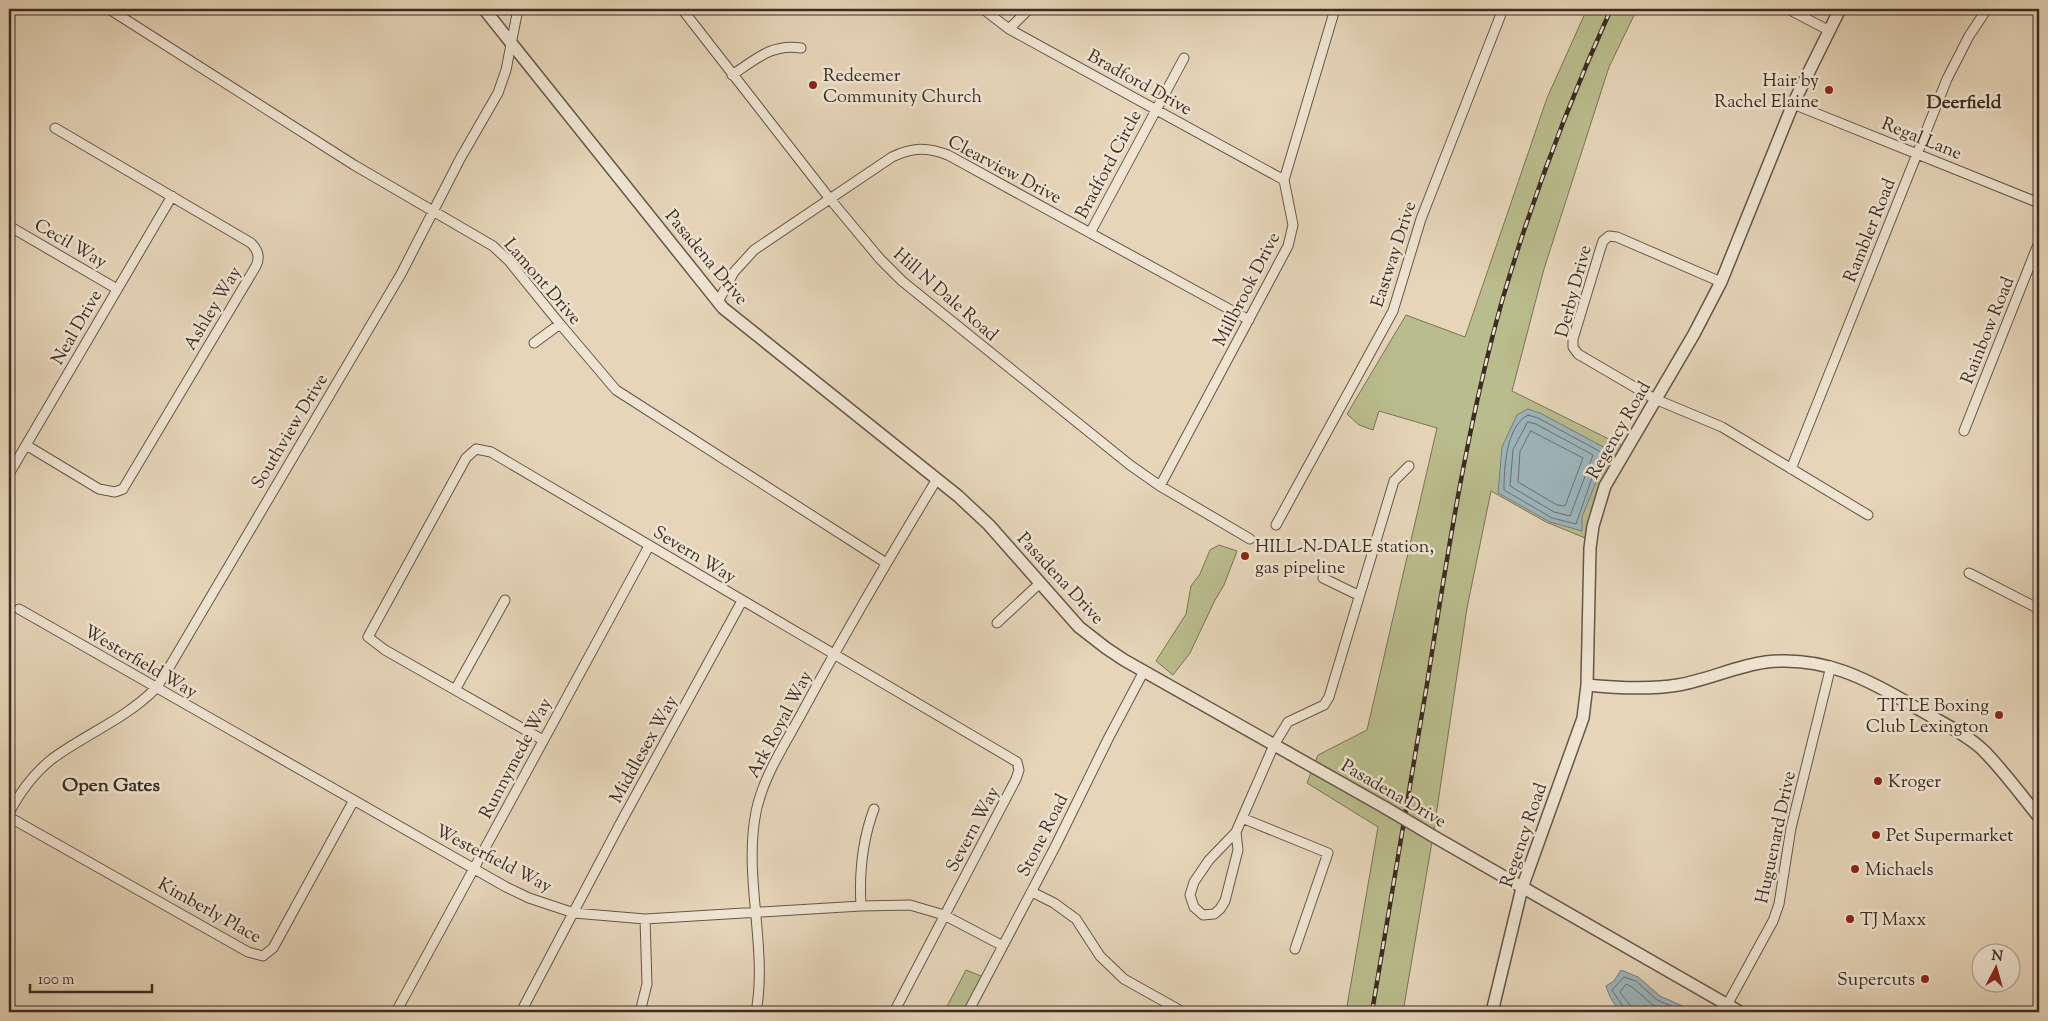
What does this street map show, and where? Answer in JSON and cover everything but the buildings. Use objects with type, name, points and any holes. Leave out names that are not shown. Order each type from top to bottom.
[{"type":"street","name":"Lamont Drive","points":[[110,9],[354,165],[481,239],[502,254],[606,379],[625,397],[886,563]]},
{"type":"street","name":"Pasadena Drive","points":[[484,9],[718,302],[751,331],[980,515],[1059,606],[1089,635],[1118,656],[1740,1012]]},
{"type":"street","name":"Southview Drive","points":[[9,815],[18,796],[30,780],[52,760],[136,705],[156,688],[401,274],[460,159],[498,93],[506,70],[518,9]]},
{"type":"street","name":"Hill N Dale Road","points":[[682,9],[830,199],[880,259],[908,286],[1108,448],[1160,486],[1250,539]]},
{"type":"street","name":"Bradford Drive","points":[[983,9],[1009,29],[1284,180]]},
{"type":"street","points":[[1009,29],[1029,9]]},
{"type":"street","points":[[1284,180],[1334,9]]},
{"type":"street","name":"Eastway Drive","points":[[1276,525],[1393,311],[1420,219],[1503,9]]},
{"type":"street","points":[[1788,9],[1828,30]]},
{"type":"street","name":"Regency Road","points":[[1492,1012],[1522,888],[1583,718],[1587,685],[1589,554],[1593,526],[1600,499],[1611,472],[1694,334],[1721,282],[1793,104],[1840,9]]},
{"type":"street","name":"Rambler Road","points":[[1791,469],[1954,63],[1972,30],[1987,9]]},
{"type":"street","points":[[732,75],[775,48],[790,46],[802,48]]},
{"type":"street","name":"Bradford Circle","points":[[1090,233],[1184,58]]},
{"type":"street","name":"Regal Lane","points":[[1793,104],[2039,203]]},
{"type":"street","name":"Ashley Way","points":[[26,445],[100,489],[115,492],[123,489],[256,266],[258,252],[251,243],[55,128]]},
{"type":"street","name":"Clearview Drive","points":[[718,302],[731,277],[754,250],[892,157],[906,150],[928,148],[948,155],[1249,320]]},
{"type":"street","name":"Millbrook Drive","points":[[1160,486],[1281,262],[1292,235],[1292,212],[1284,180]]},
{"type":"street","name":"Neal Drive","points":[[9,474],[172,196]]},
{"type":"street","name":"Cecil Way","points":[[10,229],[117,289]]},
{"type":"street","name":"Derby Drive","points":[[1721,282],[1617,237],[1609,236],[1603,241],[1573,339],[1573,348],[1578,354],[1655,399],[1722,427],[1868,515]]},
{"type":"street","name":"Rainbow Road","points":[[1964,431],[2039,242]]},
{"type":"street","points":[[534,343],[560,324]]},
{"type":"street","name":"Severn Way","points":[[543,740],[384,650],[368,637],[461,466],[471,452],[481,449],[491,452],[742,601],[1013,758],[1018,766],[1016,779],[894,1012]]},
{"type":"street","points":[[1236,832],[1238,850],[1224,901],[1220,909],[1214,914],[1203,914],[1194,907],[1190,895],[1194,882],[1209,860],[1236,832],[1274,745],[1288,722],[1324,705],[1329,697],[1358,595],[1394,482],[1409,466]]},
{"type":"street","name":"Ark Royal Way","points":[[756,1012],[759,980],[752,848],[756,810],[770,774],[834,654],[886,563],[937,480]]},
{"type":"street","name":"Runnymede Way","points":[[396,1012],[650,546]]},
{"type":"street","points":[[1969,573],[2039,609]]},
{"type":"street","points":[[1323,578],[1358,595]]},
{"type":"street","points":[[997,622],[1040,583]]},
{"type":"street","points":[[455,690],[505,600]]},
{"type":"street","name":"Middlesex Way","points":[[523,1008],[620,824],[742,601]]},
{"type":"street","name":"Westerfield Way","points":[[19,609],[529,898],[574,913],[645,919],[861,906],[910,905],[944,916],[1003,946]]},
{"type":"street","points":[[1587,685],[1650,688],[1669,686],[1692,682],[1740,667],[1765,662],[1798,662],[1831,666],[1874,684],[1949,726],[1982,750],[2039,817]]},
{"type":"street","name":"Huguenard Drive","points":[[1727,1005],[1773,921],[1779,904],[1791,828],[1831,666]]},
{"type":"street","name":"Stone Road","points":[[968,1012],[1032,892],[1144,671]]},
{"type":"street","name":"Kimberly Place","points":[[9,815],[248,952],[263,956],[273,948],[354,800]]},
{"type":"street","points":[[861,906],[859,880],[862,854],[868,825],[874,809]]},
{"type":"street","points":[[1242,818],[1328,853],[1295,949]]},
{"type":"street","points":[[1032,892],[1054,903],[1076,919],[1100,956],[1124,979],[1183,1012]]},
{"type":"street","points":[[640,1012],[647,984],[645,919]]},
{"type":"green space","points":[[1587,9],[1637,9],[1609,67],[1544,269],[1512,391],[1627,448],[1611,473],[1590,540],[1546,522],[1491,491],[1467,608],[1433,836],[1403,1012],[1346,1012],[1378,827],[1307,783],[1318,755],[1367,730],[1437,428],[1379,411],[1373,430],[1359,425],[1347,414],[1406,315],[1465,337],[1547,98]]},
{"type":"green space","points":[[1219,545],[1237,551],[1224,585],[1190,653],[1173,675],[1156,661],[1186,614],[1191,586],[1200,574],[1210,550]]},
{"type":"green space","points":[[966,970],[986,978],[968,1012],[944,1012]]},
{"type":"water","points":[[1528,409],[1540,413],[1609,450],[1582,517],[1582,531],[1550,522],[1498,493],[1502,447],[1517,415]]},
{"type":"water","points":[[1621,970],[1638,977],[1660,996],[1696,1012],[1624,1012],[1612,1001],[1606,986],[1614,981]]},
{"type":"railway","points":[[1372,1012],[1450,540],[1478,396],[1502,301],[1538,190],[1565,117],[1611,9]]},
{"type":"place","name":"Redeemer Community Church","points":[[813,85]]},
{"type":"place","name":"Hair by Rachel Elaine","points":[[1829,90]]},
{"type":"place","name":"HILL-N-DALE station, gas pipeline","points":[[1245,556]]},
{"type":"place","name":"TITLE Boxing Club Lexington","points":[[1999,715]]},
{"type":"place","name":"Kroger","points":[[1878,781]]},
{"type":"place","name":"Pet Supermarket","points":[[1876,835]]},
{"type":"place","name":"Michaels","points":[[1855,869]]},
{"type":"place","name":"TJ Maxx","points":[[1850,919]]},
{"type":"place","name":"Supercuts","points":[[1925,979]]},
{"type":"district","name":"Deerfield","points":[[1964,101]]},
{"type":"district","name":"Open Gates","points":[[111,784]]}]
